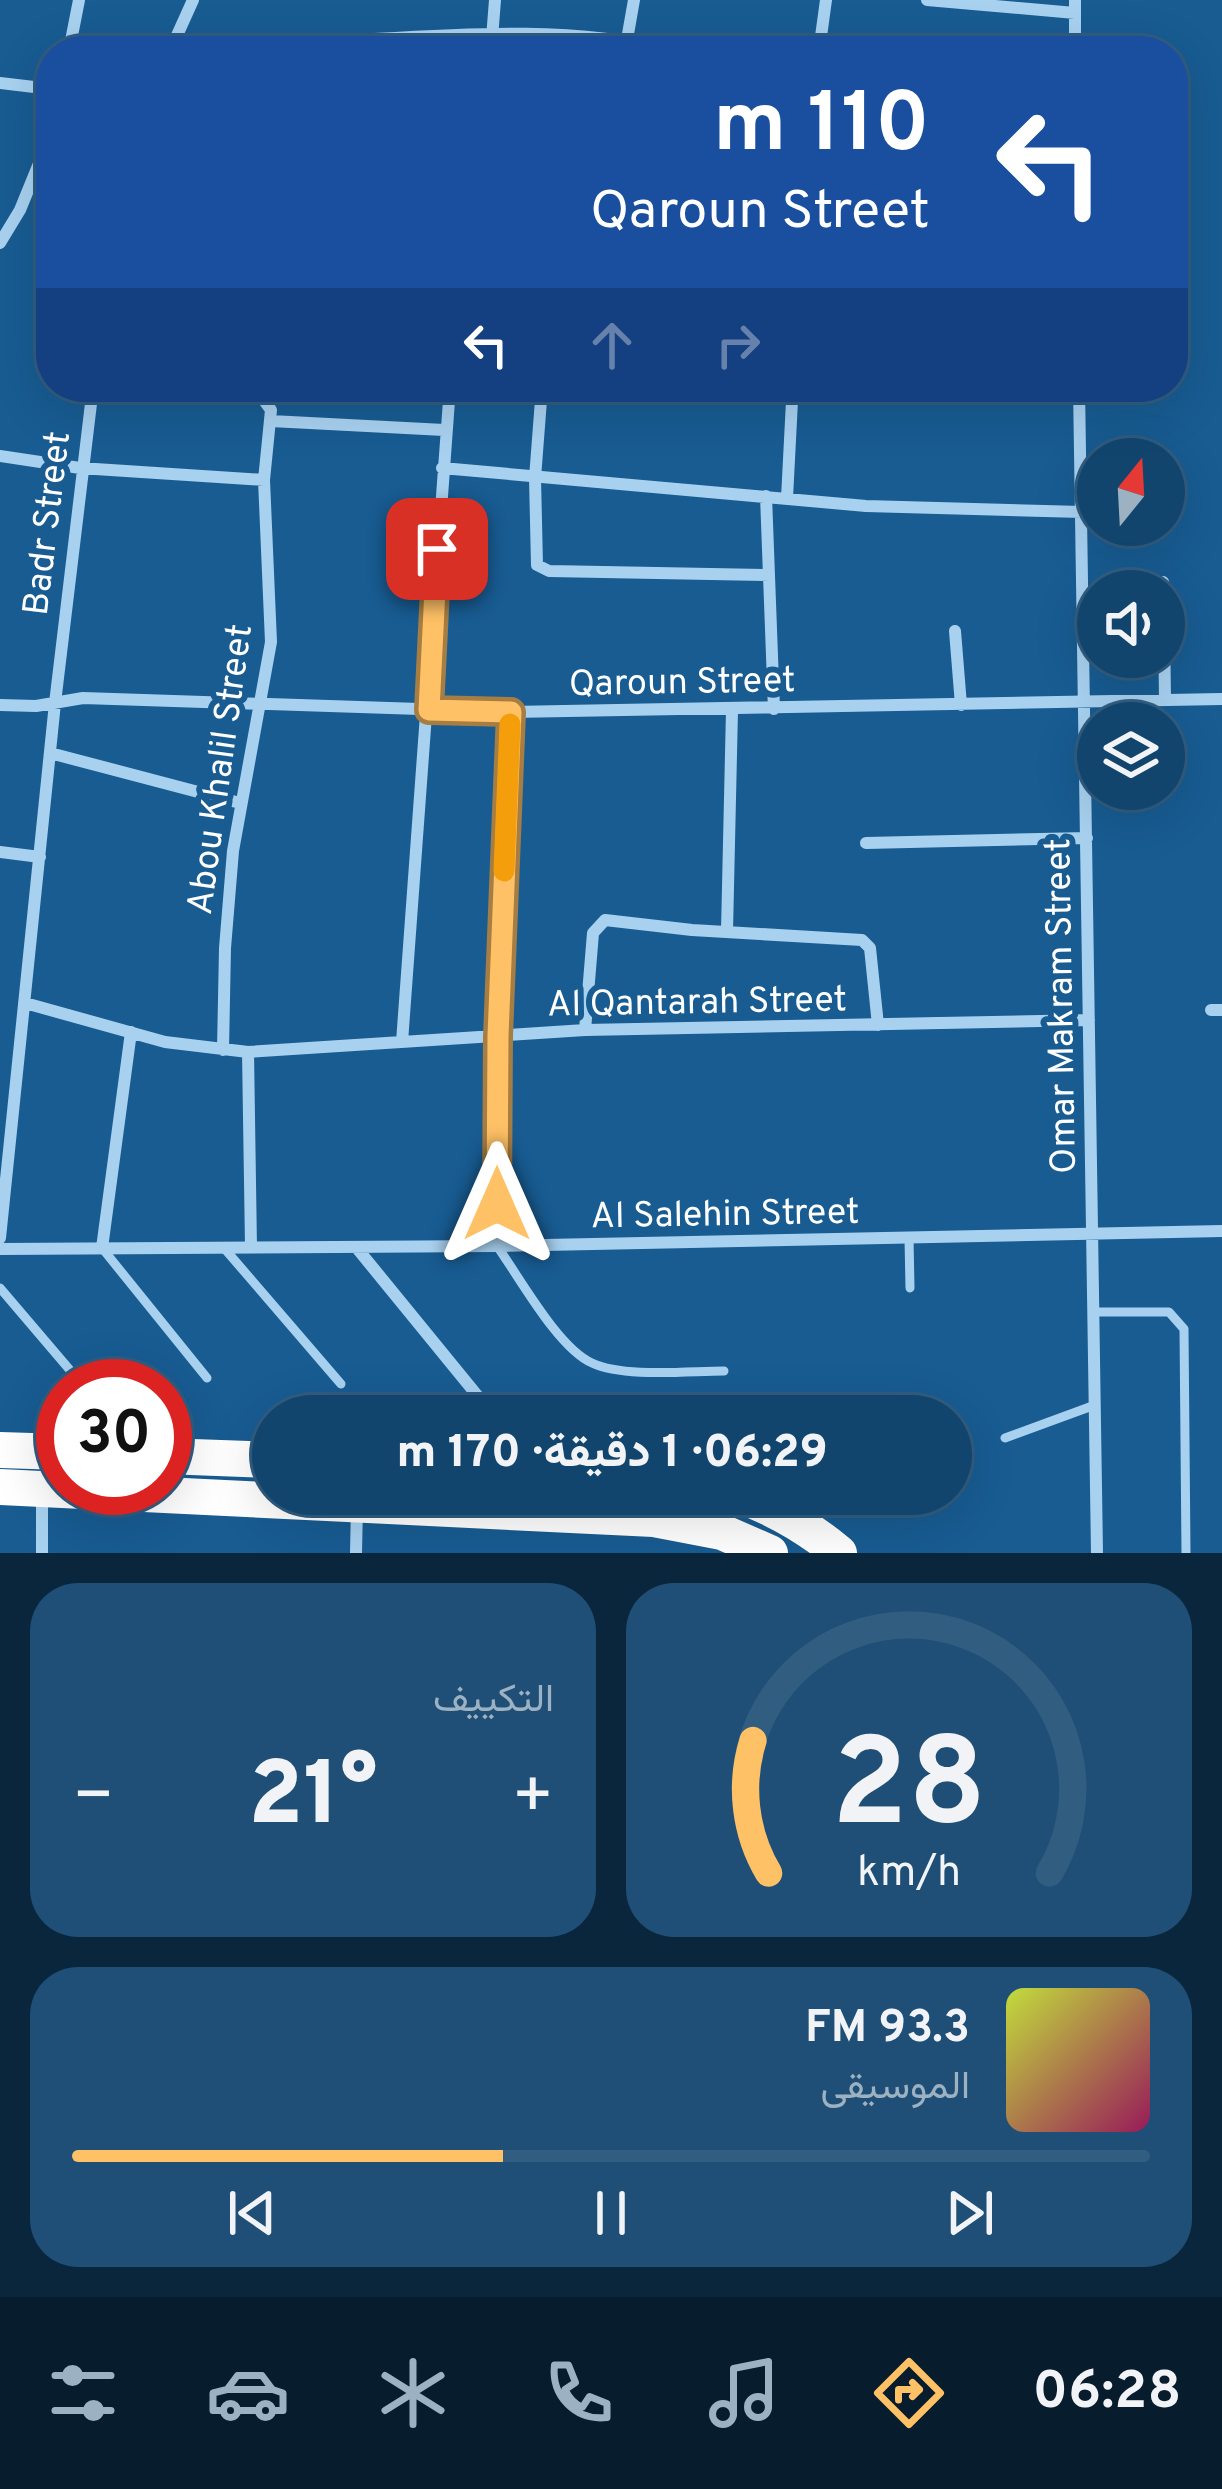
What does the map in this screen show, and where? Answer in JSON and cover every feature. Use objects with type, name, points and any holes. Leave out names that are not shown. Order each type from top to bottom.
[{"type":"highway","points":[[0,1450],[36,1451]]},
{"type":"highway","points":[[192,1457],[252,1459]]},
{"type":"highway","points":[[0,1487],[36,1489]]},
{"type":"highway","points":[[192,1496],[252,1499]]},
{"type":"highway","points":[[575,1515],[654,1519],[722,1532],[770,1553]]},
{"type":"highway","points":[[785,1515],[839,1553]]},
{"type":"street","points":[[72,36],[79,0]]},
{"type":"street","points":[[177,36],[193,0]]},
{"type":"street","points":[[492,35],[495,0]]},
{"type":"street","points":[[628,36],[634,0]]},
{"type":"street","points":[[821,36],[826,0]]},
{"type":"street","points":[[928,1],[1075,7]]},
{"type":"street","points":[[468,36],[505,36]]},
{"type":"street","points":[[0,83],[36,87]]},
{"type":"street","points":[[0,243],[36,173]]},
{"type":"street","name":"Badr Street","points":[[0,1238],[91,402]]},
{"type":"street","points":[[265,402],[272,410],[271,422],[444,430]]},
{"type":"street","points":[[402,1042],[448,402]]},
{"type":"street","points":[[541,402],[535,559],[542,569],[769,575]]},
{"type":"street","points":[[788,498],[792,402]]},
{"type":"street","name":"Omar Makram Street","points":[[1079,402],[1080,438]]},
{"type":"street","name":"Abou Khalil Street","points":[[223,1050],[227,915],[240,803],[271,642],[264,480],[271,422]]},
{"type":"street","points":[[0,456],[80,468],[264,480]]},
{"type":"street","points":[[442,468],[866,506],[1077,512]]},
{"type":"street","points":[[766,496],[774,710]]},
{"type":"street","name":"Omar Makram Street","points":[[1082,546],[1097,1553]]},
{"type":"street","points":[[955,631],[961,704]]},
{"type":"street","points":[[1165,678],[1165,700]]},
{"type":"street","name":"Qaroun Street","points":[[0,705],[83,698],[511,712],[1222,699]]},
{"type":"street","points":[[727,931],[732,710]]},
{"type":"street","points":[[497,1246],[498,1036],[511,712]]},
{"type":"street","points":[[50,753],[240,803]]},
{"type":"street","points":[[866,843],[1087,838]]},
{"type":"street","points":[[0,853],[40,857]]},
{"type":"street","points":[[585,1030],[593,933],[599,922],[862,940],[870,948],[878,1025]]},
{"type":"street","name":"Al Qantarah Street","points":[[25,1003],[131,1032],[248,1052],[585,1030],[1089,1020]]},
{"type":"street","points":[[102,1248],[131,1032]]},
{"type":"street","points":[[248,1052],[251,1247]]},
{"type":"street","name":"Al Salehin Street","points":[[0,1249],[497,1246],[1222,1231]]},
{"type":"street","points":[[356,1247],[477,1395]]},
{"type":"street","points":[[42,1515],[42,1553]]},
{"type":"street","points":[[356,1553],[357,1515]]},
{"type":"lane","points":[[909,1238],[910,1288]]},
{"type":"lane","points":[[497,1246],[569,1346],[590,1363],[616,1369],[724,1371]]},
{"type":"lane","points":[[102,1248],[207,1378]]},
{"type":"lane","points":[[224,1248],[341,1384]]},
{"type":"lane","points":[[0,1288],[61,1359]]},
{"type":"lane","points":[[1094,1312],[1169,1312],[1184,1329],[1186,1553]]},
{"type":"lane","points":[[1005,1438],[1095,1405]]},
{"type":"slow traffic","points":[[504,871],[510,724]]},
{"type":"route","points":[[437,549],[429,710],[511,712],[498,1036],[497,1204]]}]
